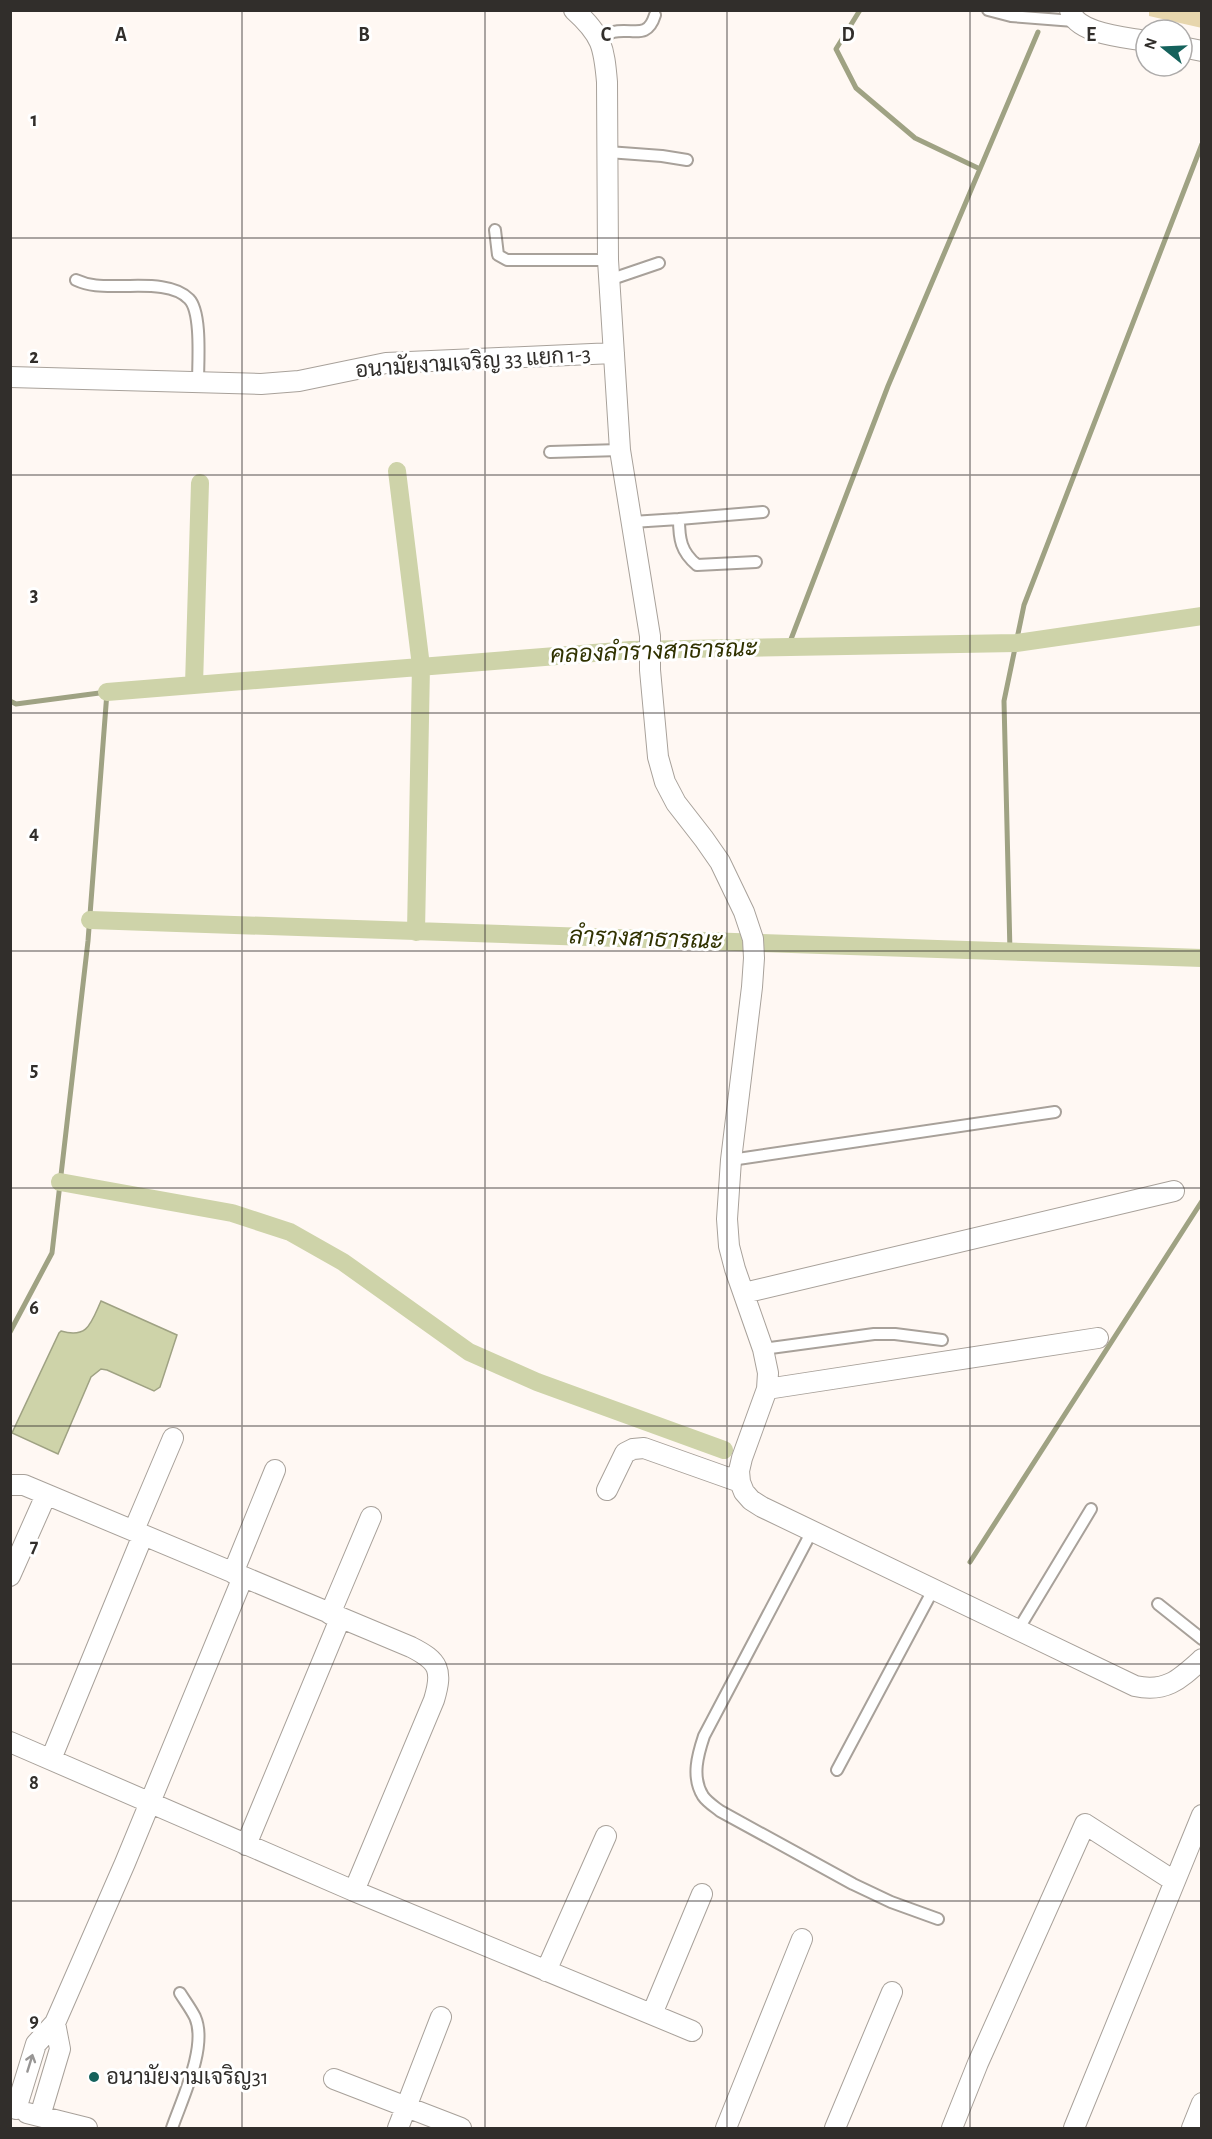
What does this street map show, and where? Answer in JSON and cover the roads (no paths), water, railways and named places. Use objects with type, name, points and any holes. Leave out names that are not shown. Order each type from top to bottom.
[{"type":"street","points":[[574,10],[591,26],[599,39],[604,55],[607,82],[609,270],[620,450],[650,636],[650,670],[658,757],[665,782],[676,803],[720,862],[744,912],[754,948],[731,1160],[727,1219],[729,1246],[763,1349],[768,1373],[767,1389],[742,1458],[739,1471],[740,1482],[744,1492],[751,1500],[1135,1686],[1160,1687],[1173,1683],[1201,1659]]},
{"type":"street","points":[[1072,16],[1091,30],[1134,39]]},
{"type":"street","name":"อนามัยงามเจริญ 33 แยก 1-3","points":[[10,377],[261,384],[299,381],[386,363],[614,353]]},
{"type":"street","points":[[744,1293],[1174,1191]]},
{"type":"street","points":[[767,1389],[1098,1338]]},
{"type":"street","points":[[51,1759],[173,1438]]},
{"type":"street","points":[[607,1490],[625,1453],[633,1449],[644,1448],[740,1482]]},
{"type":"street","points":[[87,2128],[38,2122],[13,2108],[36,2044],[55,2022],[150,1802],[238,1575],[274,1470]]},
{"type":"street","points":[[10,1485],[24,1485],[429,1656],[437,1669],[439,1684],[434,1700],[354,1890]]},
{"type":"street","points":[[10,1576],[46,1495]]},
{"type":"street","points":[[246,1845],[371,1517]]},
{"type":"street","points":[[10,1742],[246,1845],[692,2031]]},
{"type":"street","points":[[1074,2128],[1202,1815]]},
{"type":"street","points":[[952,2128],[978,2062],[1085,1824],[1174,1881]]},
{"type":"street","points":[[546,1971],[606,1836]]},
{"type":"street","points":[[652,2014],[702,1894]]},
{"type":"street","points":[[726,2128],[802,1939]]},
{"type":"street","points":[[835,2128],[892,1992]]},
{"type":"street","points":[[398,2128],[441,2017]]},
{"type":"street","points":[[38,2122],[60,2049],[55,2022]]},
{"type":"street","points":[[334,2079],[461,2128]]},
{"type":"street","points":[[1192,2128],[1202,2103]]},
{"type":"lane","points":[[988,10],[1011,16],[1072,16]]},
{"type":"lane","points":[[599,39],[614,32],[643,32],[649,28],[654,15]]},
{"type":"lane","points":[[608,152],[687,160]]},
{"type":"lane","points":[[495,230],[498,255],[507,260],[609,270],[658,263]]},
{"type":"lane","points":[[76,280],[88,285],[147,286],[176,290],[190,299],[197,316],[198,382]]},
{"type":"lane","points":[[550,452],[620,450]]},
{"type":"lane","points":[[632,522],[764,512]]},
{"type":"lane","points":[[679,519],[679,539],[683,551],[698,565],[756,562]]},
{"type":"lane","points":[[731,1160],[1055,1112]]},
{"type":"lane","points":[[763,1349],[874,1334],[942,1340]]},
{"type":"lane","points":[[1018,1630],[1091,1509]]},
{"type":"lane","points":[[812,1531],[705,1736],[697,1758],[697,1781],[703,1797],[720,1811],[854,1884],[891,1902],[938,1919]]},
{"type":"lane","points":[[837,1770],[933,1590]]},
{"type":"lane","points":[[1158,1604],[1202,1639]]},
{"type":"lane","points":[[172,2128],[198,2050],[198,2027],[195,2017],[180,1993]]},
{"type":"waterway","points":[[860,10],[836,49],[856,88],[915,138],[980,169]]},
{"type":"waterway","points":[[788,647],[888,386],[1038,32]]},
{"type":"waterway","points":[[1010,952],[1004,701],[1024,605],[1202,144]]},
{"type":"waterway","points":[[397,471],[421,666],[416,932]]},
{"type":"waterway","points":[[194,685],[200,483]]},
{"type":"waterway","name":"คลองลำรางสาธารณะ","points":[[107,692],[631,650],[1016,643],[1202,616]]},
{"type":"waterway","points":[[10,701],[16,704],[107,692],[88,941],[52,1253],[10,1332]]},
{"type":"waterway","name":"ลำรางสาธารณะ","points":[[90,920],[1202,958]]},
{"type":"waterway","points":[[60,1182],[232,1213],[290,1232],[343,1262],[469,1352],[537,1382],[724,1450]]},
{"type":"waterway","points":[[970,1562],[1202,1201]]},
{"type":"place","name":"อนามัยงามเจริญ31","points":[[94,2077]]}]
